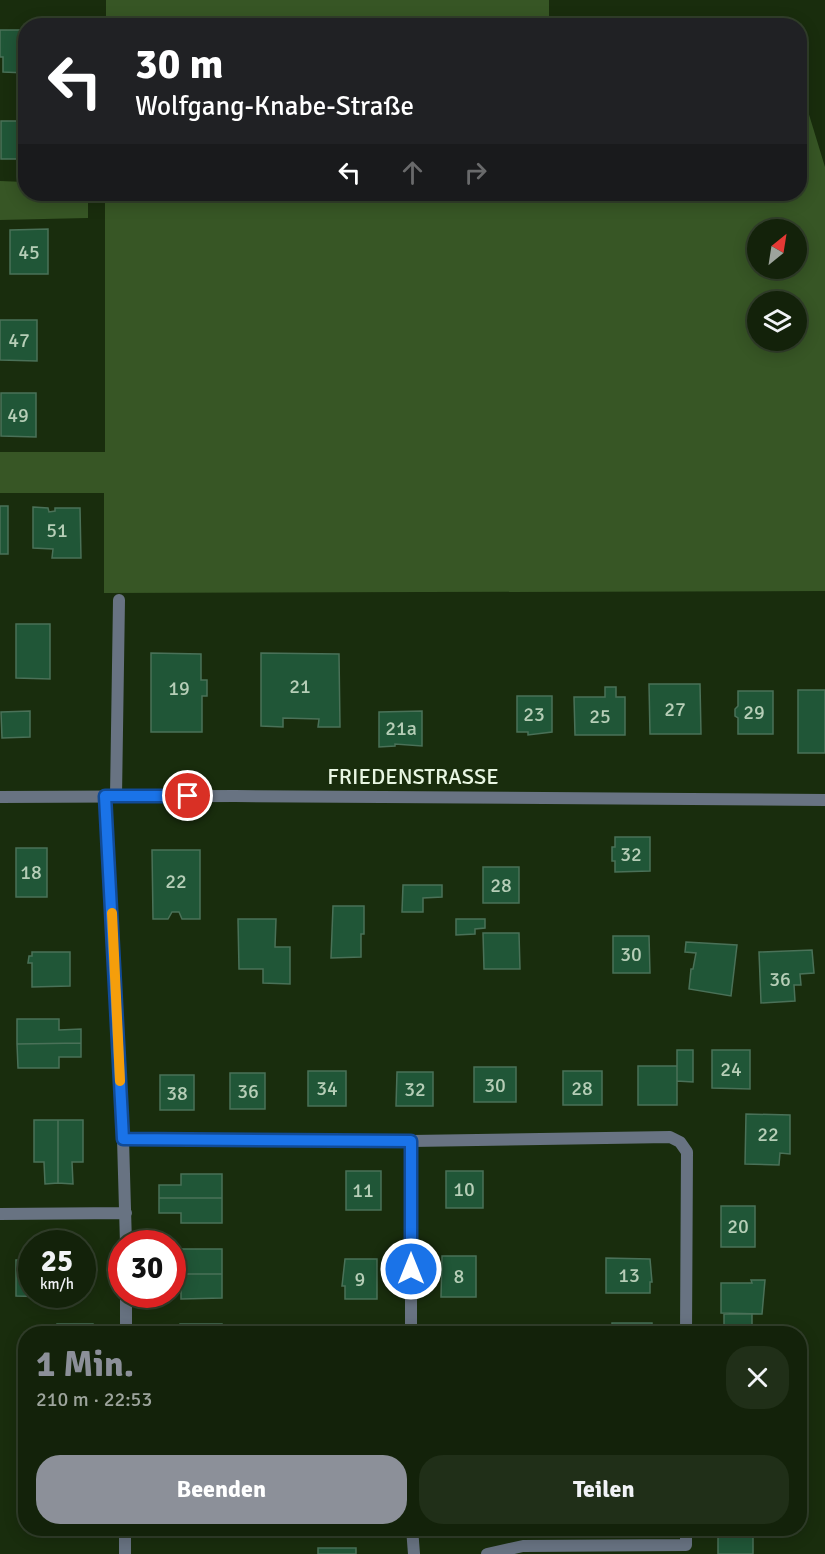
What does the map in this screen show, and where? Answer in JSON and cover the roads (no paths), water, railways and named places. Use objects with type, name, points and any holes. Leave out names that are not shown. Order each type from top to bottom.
[{"type":"street","points":[[119,600],[111,796],[126,1230]]},
{"type":"street","name":"FRIEDENSTRASSE","points":[[0,797],[825,800]]},
{"type":"street","points":[[123,1139],[411,1141],[670,1137],[680,1142],[687,1152],[686,1326]]},
{"type":"street","points":[[411,1141],[411,1326]]},
{"type":"street","points":[[0,1214],[126,1213]]},
{"type":"street","points":[[126,1308],[126,1326]]},
{"type":"street","points":[[125,1536],[125,1554]]},
{"type":"street","points":[[413,1536],[414,1554]]},
{"type":"street","points":[[487,1554],[523,1546],[686,1545],[686,1536]]}]
